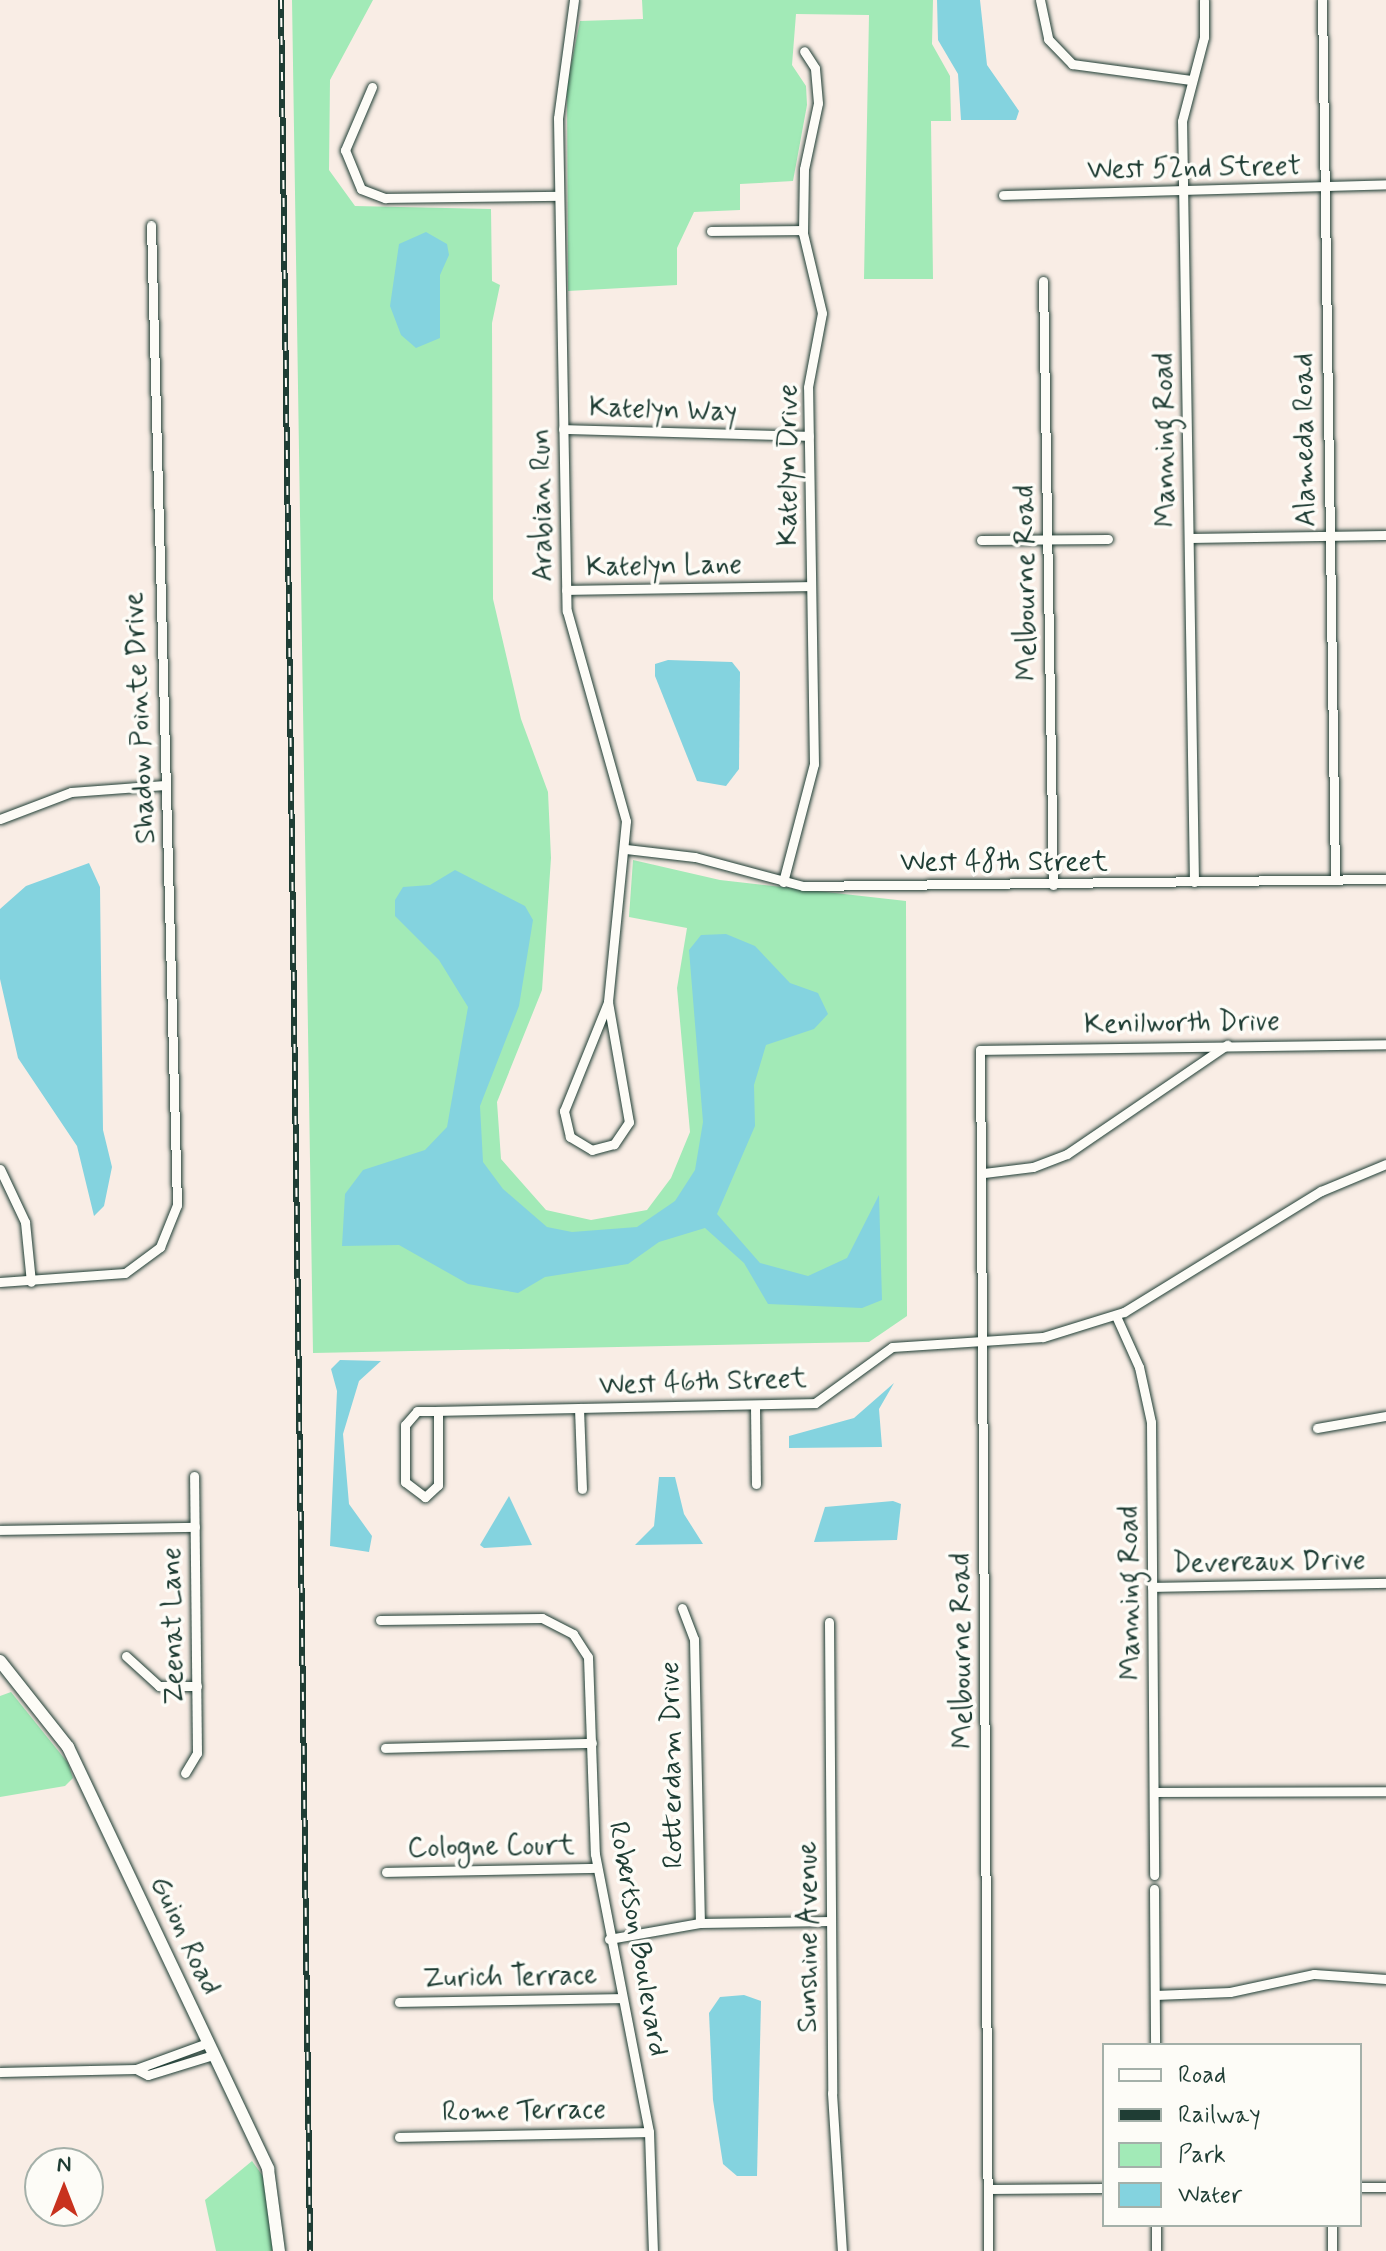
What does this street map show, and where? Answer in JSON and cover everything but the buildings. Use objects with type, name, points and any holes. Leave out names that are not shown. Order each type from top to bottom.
[{"type":"street","name":"Arabian Run","points":[[574,0],[559,97],[566,590],[572,643],[623,803],[626,849],[608,1002],[564,1111],[570,1137],[592,1150],[614,1144],[629,1122],[608,1002]]},
{"type":"street","points":[[1040,0],[1048,39],[1072,64],[1191,80]]},
{"type":"street","name":"Manning Road","points":[[1194,882],[1182,117],[1204,0]]},
{"type":"street","name":"Alameda Road","points":[[1322,0],[1335,879]]},
{"type":"street","name":"Katelyn Drive","points":[[783,882],[814,767],[809,383],[822,313],[803,230],[804,169],[818,103],[815,68],[804,51]]},
{"type":"street","points":[[372,87],[345,150],[361,189],[385,198],[559,196]]},
{"type":"street","name":"West 52nd Street","points":[[1003,195],[1324,189],[1386,184]]},
{"type":"street","name":"Shadow Pointe Drive","points":[[31,1282],[125,1273],[160,1247],[176,1210],[151,225]]},
{"type":"street","points":[[711,231],[803,230]]},
{"type":"street","name":"Melbourne Road","points":[[1043,281],[1053,885]]},
{"type":"street","name":"Katelyn Way","points":[[563,429],[809,436]]},
{"type":"street","points":[[1189,538],[1386,535]]},
{"type":"street","points":[[981,540],[1108,539]]},
{"type":"street","name":"Katelyn Lane","points":[[566,590],[811,586]]},
{"type":"street","points":[[0,819],[71,792],[165,785]]},
{"type":"street","name":"West 48th Street","points":[[626,849],[695,857],[783,882],[1053,885],[1386,879]]},
{"type":"street","name":"Kenilworth Drive","points":[[980,1050],[1386,1044]]},
{"type":"street","points":[[984,1173],[1033,1167],[1067,1154],[1227,1045]]},
{"type":"street","name":"Melbourne Road","points":[[980,1050],[984,1173],[988,2251]]},
{"type":"street","name":"West 46th Street","points":[[438,1411],[438,1485],[418,1497],[405,1482],[406,1422],[417,1411],[755,1406],[830,1399],[892,1347],[1053,1335],[1116,1316],[1321,1191],[1386,1164]]},
{"type":"street","points":[[0,1169],[25,1222],[31,1282],[0,1282]]},
{"type":"street","name":"Manning Road","points":[[1116,1316],[1150,1414],[1154,1875]]},
{"type":"street","points":[[755,1406],[756,1484]]},
{"type":"street","points":[[579,1408],[582,1489]]},
{"type":"street","points":[[1317,1428],[1386,1416]]},
{"type":"street","name":"Zeenat Lane","points":[[185,1773],[197,1753],[194,1476]]},
{"type":"street","points":[[0,1530],[195,1527]]},
{"type":"street","name":"Devereaux Drive","points":[[1152,1587],[1386,1583]]},
{"type":"street","name":"Rotterdam Drive","points":[[682,1608],[694,1639],[700,1923]]},
{"type":"street","name":"Robertson Boulevard","points":[[380,1620],[537,1617],[576,1638],[591,1670],[597,1868],[649,2132],[653,2251]]},
{"type":"street","name":"Sunshine Avenue","points":[[829,1622],[831,1921],[842,2251]]},
{"type":"street","points":[[126,1656],[159,1686],[197,1686]]},
{"type":"street","name":"Guion Road","points":[[0,1661],[68,1747],[272,2177],[279,2251]]},
{"type":"street","points":[[385,1748],[592,1743]]},
{"type":"street","points":[[1154,1792],[1386,1791]]},
{"type":"street","name":"Cologne Court","points":[[386,1872],[597,1868]]},
{"type":"street","points":[[1154,1889],[1155,2043]]},
{"type":"street","points":[[609,1939],[700,1923],[831,1921]]},
{"type":"street","points":[[1155,1995],[1230,1992],[1314,1974],[1386,1979]]},
{"type":"street","name":"Zurich Terrace","points":[[399,2002],[622,1998]]},
{"type":"street","points":[[136,2069],[148,2075],[210,2049]]},
{"type":"street","points":[[0,2072],[136,2069],[210,2049]]},
{"type":"street","name":"Rome Terrace","points":[[399,2137],[649,2132]]},
{"type":"street","points":[[1362,2187],[1386,2187]]},
{"type":"street","points":[[988,2189],[1102,2188]]},
{"type":"street","points":[[1156,2227],[1156,2251]]},
{"type":"street","points":[[1332,2227],[1332,2251]]},
{"type":"green space","points":[[292,0],[373,0],[330,80],[329,170],[355,206],[491,209],[492,281],[500,285],[492,323],[493,599],[521,719],[548,792],[551,858],[542,990],[497,1102],[501,1159],[546,1210],[591,1220],[647,1210],[671,1178],[690,1132],[677,988],[687,928],[629,917],[633,860],[720,880],[906,901],[907,1316],[869,1342],[313,1353]]},
{"type":"green space","points":[[642,0],[933,0],[932,44],[950,76],[951,121],[931,121],[933,279],[864,279],[869,15],[796,14],[792,65],[806,86],[807,105],[793,181],[740,184],[740,210],[694,212],[677,248],[677,285],[568,291],[567,85],[580,21],[643,19]]},
{"type":"green space","points":[[11,1692],[68,1763],[73,1778],[65,1786],[0,1797],[0,1696]]},
{"type":"green space","points":[[252,2161],[276,2194],[279,2251],[216,2251],[205,2200]]},
{"type":"water","points":[[937,0],[980,0],[987,65],[1019,111],[1016,120],[961,120],[958,74],[938,40]]},
{"type":"water","points":[[426,232],[447,244],[449,255],[440,275],[440,338],[416,348],[401,335],[390,306],[399,244]]},
{"type":"water","points":[[668,660],[732,662],[740,672],[739,769],[726,786],[697,781],[655,676],[655,664]]},
{"type":"water","points":[[89,863],[100,887],[103,1130],[112,1167],[104,1206],[94,1216],[77,1146],[18,1058],[0,979],[0,909],[26,886]]},
{"type":"water","points":[[455,870],[525,906],[533,920],[519,1006],[480,1106],[483,1162],[503,1189],[547,1227],[572,1232],[637,1227],[675,1201],[695,1170],[703,1122],[689,950],[701,935],[726,934],[755,946],[790,983],[818,993],[828,1014],[814,1029],[766,1045],[754,1085],[755,1126],[717,1214],[760,1263],[808,1276],[847,1258],[879,1195],[882,1300],[862,1308],[768,1304],[744,1263],[705,1228],[659,1242],[628,1264],[545,1277],[518,1293],[468,1284],[399,1245],[342,1246],[345,1194],[363,1170],[425,1150],[447,1127],[468,1007],[439,960],[395,916],[395,900],[403,887],[430,885]]},
{"type":"water","points":[[340,1360],[381,1361],[359,1381],[343,1434],[349,1504],[372,1536],[369,1552],[330,1546],[337,1391],[331,1369]]},
{"type":"water","points":[[894,1383],[879,1409],[882,1447],[789,1448],[789,1436],[854,1418]]},
{"type":"water","points":[[659,1477],[675,1477],[684,1514],[703,1544],[635,1545],[654,1526]]},
{"type":"water","points":[[509,1496],[532,1545],[484,1548],[480,1545]]},
{"type":"water","points":[[893,1501],[901,1504],[897,1540],[814,1542],[825,1507]]},
{"type":"water","points":[[744,1995],[761,2001],[757,2176],[737,2176],[723,2164],[713,2100],[709,2013],[720,1997]]},
{"type":"railway","points":[[281,0],[310,2251]]}]
